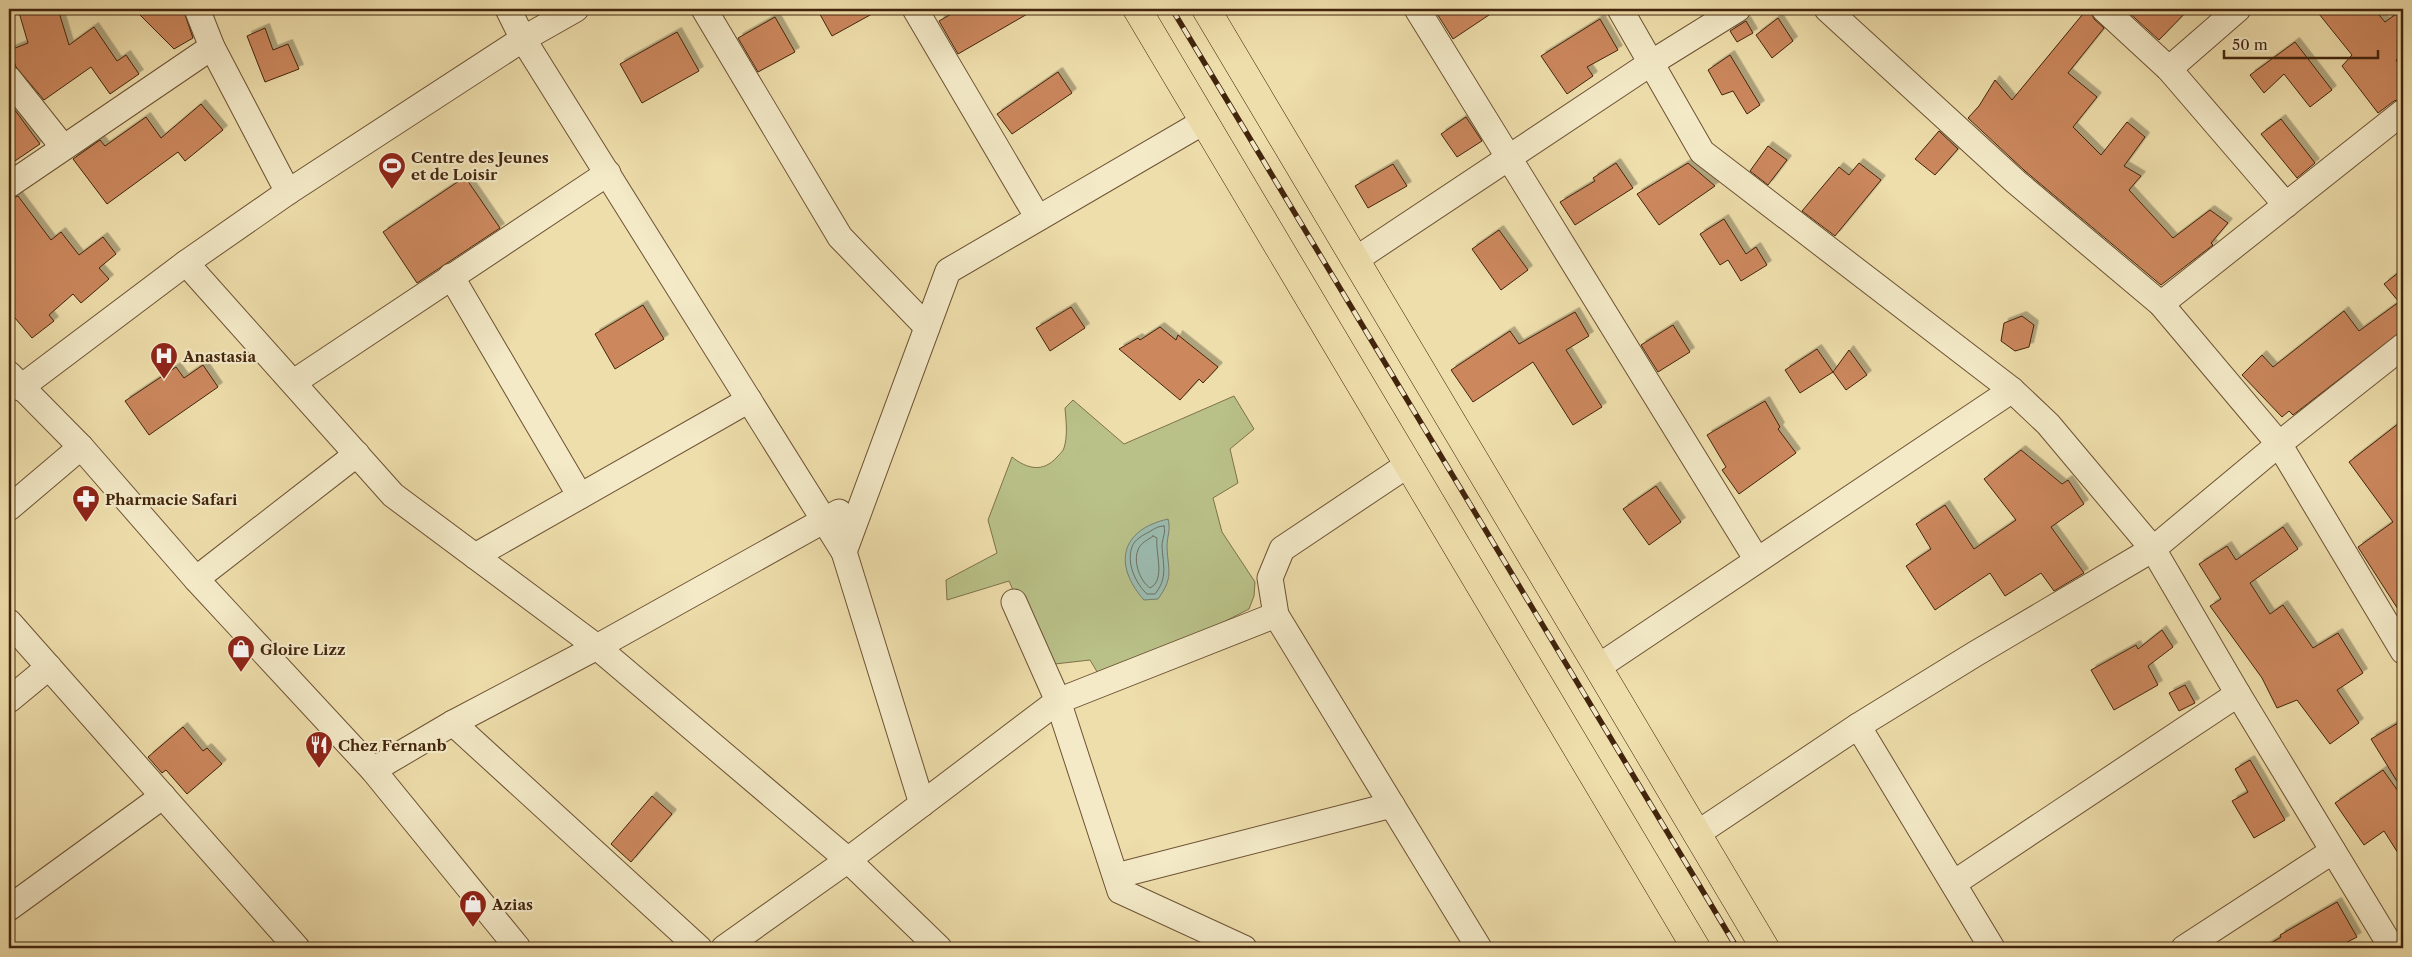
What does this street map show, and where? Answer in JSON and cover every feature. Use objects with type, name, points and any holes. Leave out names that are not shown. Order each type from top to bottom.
[{"type":"main road","points":[[1137,9],[1696,948]]},
{"type":"main road","points":[[1206,9],[1765,948]]},
{"type":"street","points":[[197,9],[212,48],[288,192]]},
{"type":"street","points":[[508,9],[523,39],[844,552],[922,804]]},
{"type":"street","points":[[518,948],[373,770],[196,579],[81,447],[15,381],[288,192],[523,39],[576,9]]},
{"type":"street","points":[[704,9],[840,237],[927,327]]},
{"type":"street","points":[[915,9],[1038,218]]},
{"type":"street","points":[[1417,9],[1757,560]]},
{"type":"street","points":[[1620,9],[1702,152],[2012,390],[2048,424],[2153,549],[2238,694],[2392,948]]},
{"type":"street","points":[[1355,260],[1651,63],[1738,9]]},
{"type":"street","points":[[1827,9],[2016,182],[2161,304],[2280,444],[2400,636]]},
{"type":"street","points":[[2104,9],[2169,69],[2286,205]]},
{"type":"street","points":[[2169,69],[2238,9]]},
{"type":"street","points":[[9,185],[212,48]]},
{"type":"street","points":[[9,79],[63,147]]},
{"type":"street","points":[[2161,304],[2403,112]]},
{"type":"street","points":[[844,552],[948,271],[1205,121]]},
{"type":"street","points":[[294,382],[608,173]]},
{"type":"street","points":[[186,263],[393,495],[597,647],[848,860],[939,948]]},
{"type":"street","points":[[451,276],[580,496]]},
{"type":"street","points":[[1698,833],[1858,726],[1975,654],[2153,549],[2403,346]]},
{"type":"street","points":[[1598,666],[2012,390]]},
{"type":"street","points":[[475,556],[749,400]]},
{"type":"street","points":[[9,508],[81,447]]},
{"type":"street","points":[[196,579],[357,454]]},
{"type":"street","points":[[1409,464],[1282,549],[1270,578],[1276,615],[1479,948]]},
{"type":"street","points":[[373,770],[453,723],[597,647],[863,499]]},
{"type":"street","points":[[1014,602],[1058,701],[1120,890],[1244,948]]},
{"type":"street","points":[[724,948],[848,860],[1058,701],[1276,615]]},
{"type":"street","points":[[9,622],[298,948]]},
{"type":"street","points":[[9,700],[49,668]]},
{"type":"street","points":[[1954,883],[2238,694]]},
{"type":"street","points":[[453,723],[699,948]]},
{"type":"street","points":[[1858,726],[1992,948]]},
{"type":"street","points":[[9,908],[163,796]]},
{"type":"street","points":[[1116,876],[1392,804]]},
{"type":"street","points":[[2185,948],[2333,851]]},
{"type":"green space","points":[[1234,396],[1254,429],[1230,449],[1238,483],[1213,498],[1222,532],[1255,582],[1254,596],[1249,609],[1161,654],[1099,675],[1090,660],[1046,665],[1009,581],[947,600],[946,580],[997,553],[988,520],[1012,457],[1023,464],[1035,467],[1041,467],[1052,462],[1064,448],[1066,433],[1065,408],[1073,400],[1124,444]]},
{"type":"water","points":[[1168,519],[1168,579],[1158,599],[1144,600],[1134,587],[1128,574],[1125,562],[1126,550],[1131,540],[1140,531],[1152,524]]},
{"type":"building","points":[[18,9],[58,9],[69,45],[94,27],[117,61],[126,55],[139,74],[110,94],[91,67],[44,100],[16,67],[10,50],[28,43]]},
{"type":"building","points":[[134,9],[183,9],[193,38],[174,49]]},
{"type":"building","points":[[817,9],[881,9],[832,36]]},
{"type":"building","points":[[960,9],[1036,9],[958,54],[939,21]]},
{"type":"building","points":[[1434,9],[1498,9],[1453,39]]},
{"type":"building","points":[[2087,9],[2090,9],[2094,19],[2104,28],[2068,73],[2097,97],[2073,127],[2101,155],[2127,122],[2145,137],[2124,166],[2141,176],[2129,190],[2173,238],[2210,210],[2228,223],[2211,243],[2213,245],[2161,285],[2025,171],[1968,118],[1979,106],[1995,80],[2012,100]]},
{"type":"building","points":[[2125,9],[2189,9],[2159,40]]},
{"type":"building","points":[[2315,9],[2374,9],[2385,22],[2396,14],[2403,23],[2403,54],[2396,60],[2403,70],[2403,98],[2394,101],[2378,113],[2342,66],[2352,55]]},
{"type":"building","points":[[775,17],[795,52],[758,72],[738,38]]},
{"type":"building","points":[[1778,18],[1793,41],[1772,58],[1756,35]]},
{"type":"building","points":[[1600,19],[1618,50],[1587,67],[1593,76],[1567,94],[1541,56]]},
{"type":"building","points":[[1746,21],[1753,33],[1737,42],[1730,31]]},
{"type":"building","points":[[265,28],[273,50],[288,44],[299,69],[265,82],[247,36]]},
{"type":"building","points":[[677,32],[699,71],[642,103],[620,64]]},
{"type":"building","points":[[2295,42],[2332,90],[2310,107],[2284,74],[2264,93],[2250,75]]},
{"type":"building","points":[[1730,55],[1760,105],[1747,114],[1733,91],[1722,95],[1708,70]]},
{"type":"building","points":[[1058,72],[1072,93],[1012,134],[997,114]]},
{"type":"building","points":[[9,102],[40,144],[9,165]]},
{"type":"building","points":[[201,104],[223,130],[185,161],[178,152],[107,204],[73,159],[100,140],[105,146],[146,117],[161,138]]},
{"type":"building","points":[[1466,117],[1482,141],[1457,157],[1441,134]]},
{"type":"building","points":[[2281,119],[2315,163],[2297,178],[2261,134]]},
{"type":"building","points":[[1939,131],[1958,149],[1935,175],[1915,159]]},
{"type":"building","points":[[1768,146],[1787,160],[1768,185],[1750,171]]},
{"type":"building","points":[[1616,163],[1633,188],[1575,225],[1560,202],[1595,181],[1593,178]]},
{"type":"building","points":[[1688,163],[1715,186],[1659,225],[1637,194]]},
{"type":"building","points":[[1859,163],[1881,180],[1835,236],[1802,211],[1839,167],[1849,175]]},
{"type":"building","points":[[1393,164],[1407,186],[1368,208],[1355,186]]},
{"type":"building","points":[[465,177],[500,228],[417,283],[383,232]]},
{"type":"building","points":[[18,196],[51,240],[61,232],[79,255],[103,237],[116,254],[99,268],[109,279],[81,303],[73,294],[49,315],[54,321],[32,338],[9,311],[9,199]]},
{"type":"building","points":[[1724,219],[1746,254],[1756,247],[1767,265],[1741,281],[1728,260],[1720,265],[1700,234]]},
{"type":"building","points":[[1499,230],[1528,270],[1501,290],[1472,249]]},
{"type":"building","points":[[2403,269],[2403,330],[2293,415],[2289,411],[2282,417],[2242,375],[2262,355],[2273,367],[2344,311],[2359,331],[2399,302],[2384,284]]},
{"type":"building","points":[[643,305],[664,339],[615,369],[595,334]]},
{"type":"building","points":[[1071,307],[1085,328],[1050,351],[1036,328]]},
{"type":"building","points":[[1575,312],[1589,336],[1566,350],[1602,407],[1573,425],[1533,362],[1473,402],[1451,370],[1510,331],[1519,344]]},
{"type":"building","points":[[2022,316],[2034,325],[2029,347],[2015,351],[2001,341],[2004,323]]},
{"type":"building","points":[[1673,325],[1690,352],[1658,372],[1641,345]]},
{"type":"building","points":[[1160,327],[1176,340],[1178,335],[1218,367],[1203,383],[1199,379],[1180,400],[1119,349],[1138,338],[1140,340]]},
{"type":"building","points":[[1817,349],[1833,372],[1800,393],[1785,370]]},
{"type":"building","points":[[1849,350],[1867,375],[1846,390],[1833,372]]},
{"type":"building","points":[[203,365],[218,387],[149,435],[125,401],[176,367],[184,378]]},
{"type":"building","points":[[1765,401],[1780,427],[1778,429],[1796,453],[1739,494],[1722,470],[1726,467],[1707,435]]},
{"type":"building","points":[[2403,420],[2403,617],[2358,547],[2393,522],[2349,462]]},
{"type":"building","points":[[2021,450],[2062,484],[2068,480],[2084,504],[2051,527],[2084,573],[2054,591],[2041,573],[2005,596],[1990,573],[1935,610],[1906,566],[1931,549],[1916,524],[1945,505],[1974,549],[2016,520],[1984,479]]},
{"type":"building","points":[[1656,486],[1681,522],[1649,545],[1623,509]]},
{"type":"building","points":[[2283,527],[2298,549],[2250,583],[2270,614],[2283,605],[2313,648],[2338,633],[2363,673],[2337,690],[2359,723],[2330,744],[2297,700],[2277,708],[2262,678],[2210,606],[2221,599],[2199,564],[2227,546],[2236,560]]},
{"type":"building","points":[[2162,630],[2173,647],[2148,666],[2158,685],[2114,710],[2091,670],[2136,645],[2138,649]]},
{"type":"building","points":[[2185,685],[2195,703],[2179,711],[2169,693]]},
{"type":"building","points":[[2403,720],[2403,791],[2371,739]]},
{"type":"building","points":[[183,727],[203,751],[207,748],[222,764],[187,794],[166,770],[162,773],[148,757]]},
{"type":"building","points":[[2250,760],[2285,820],[2254,838],[2232,801],[2248,792],[2235,769]]},
{"type":"building","points":[[2383,770],[2403,798],[2403,861],[2384,831],[2364,845],[2335,803]]},
{"type":"building","points":[[652,796],[672,814],[631,862],[611,844]]},
{"type":"building","points":[[2337,902],[2357,937],[2336,948],[2263,948],[2281,937],[2280,935]]},
{"type":"railway","points":[[1172,9],[1737,948]]},
{"type":"place","name":"Centre des Jeunes et de Loisir","points":[[392,190]]},
{"type":"place","name":"Anastasia","points":[[164,380]]},
{"type":"place","name":"Pharmacie Safari","points":[[86,523]]},
{"type":"place","name":"Gloire Lizz","points":[[241,673]]},
{"type":"place","name":"Chez Fernanb","points":[[319,769]]},
{"type":"place","name":"Azias","points":[[473,928]]}]
